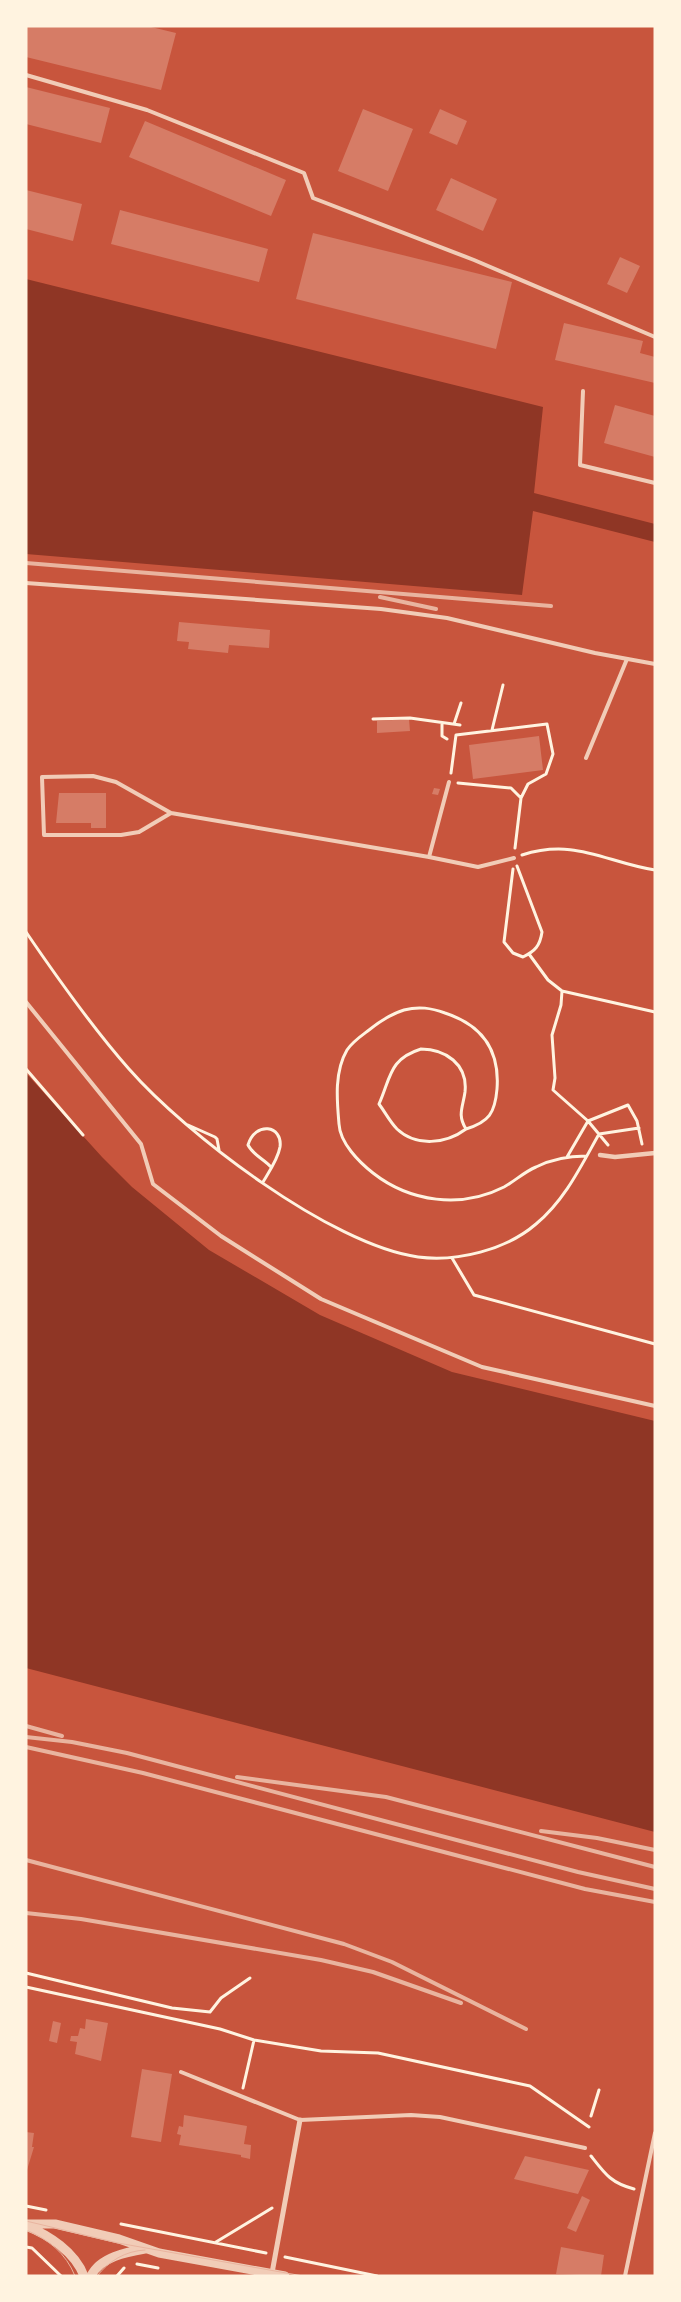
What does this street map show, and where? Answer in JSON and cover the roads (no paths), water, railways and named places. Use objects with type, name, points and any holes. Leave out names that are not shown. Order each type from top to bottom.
[{"type":"street","points":[[600,1155],[615,1157],[655,1153]]},
{"type":"street","points":[[272,2274],[300,2120]]},
{"type":"street","points":[[26,2225],[54,2224],[119,2238],[148,2249],[285,2276]]},
{"type":"street","points":[[26,2225],[54,2241],[76,2262],[84,2276]]},
{"type":"street","points":[[91,2276],[93,2270],[108,2260],[148,2249]]},
{"type":"lane","points":[[26,75],[147,110],[304,173],[312,198],[474,260],[655,337]]},
{"type":"lane","points":[[583,391],[580,465],[655,484]]},
{"type":"lane","points":[[26,583],[391,610],[447,618],[655,664]]},
{"type":"lane","points":[[586,758],[627,659]]},
{"type":"lane","points":[[171,813],[139,832],[121,835],[44,835],[42,777],[93,776],[116,782],[171,813],[429,856],[478,867],[514,858]]},
{"type":"lane","points":[[429,856],[449,782]]},
{"type":"lane","points":[[26,1002],[141,1144],[153,1184],[221,1236],[321,1299],[482,1367],[655,1406]]},
{"type":"lane","points":[[182,2072],[300,2120],[411,2116],[440,2118],[585,2148]]},
{"type":"lane","points":[[625,2276],[655,2133]]},
{"type":"tram line","points":[[26,2221],[118,2243],[303,2276]]},
{"type":"tram line","points":[[26,2230],[49,2242],[67,2260],[75,2276]]},
{"type":"tram line","points":[[97,2276],[118,2258],[131,2252],[145,2250]]},
{"type":"railway","points":[[26,563],[551,606]]},
{"type":"railway","points":[[380,597],[436,609]]},
{"type":"railway","points":[[26,1726],[62,1736]]},
{"type":"railway","points":[[26,1737],[72,1742],[127,1753],[578,1872],[655,1889]]},
{"type":"railway","points":[[26,1747],[143,1773],[585,1889],[655,1902]]},
{"type":"railway","points":[[237,1777],[386,1797],[655,1867]]},
{"type":"railway","points":[[541,1831],[597,1838],[655,1850]]},
{"type":"railway","points":[[26,1860],[344,1944],[392,1962],[526,2029]]},
{"type":"railway","points":[[26,1913],[81,1919],[321,1960],[373,1972],[461,2003]]}]
